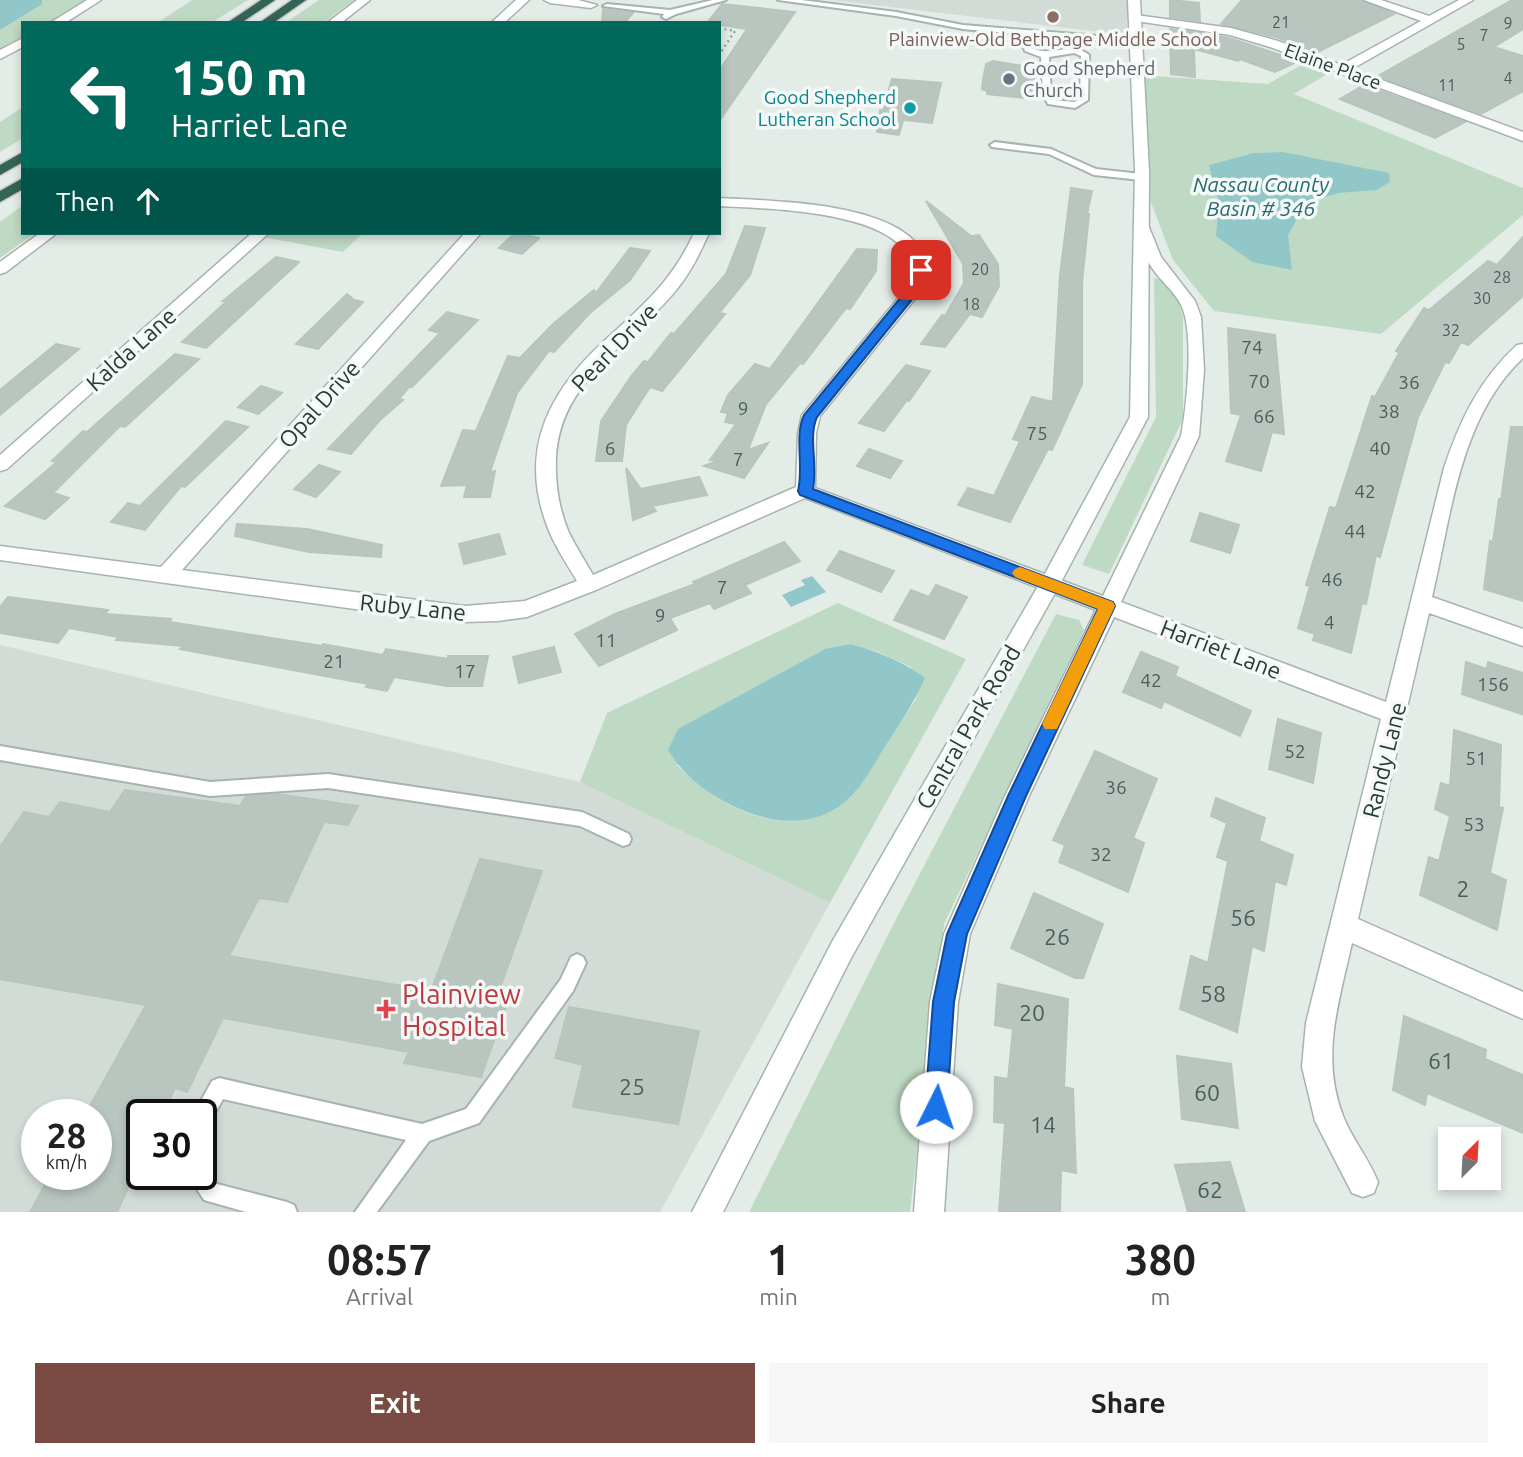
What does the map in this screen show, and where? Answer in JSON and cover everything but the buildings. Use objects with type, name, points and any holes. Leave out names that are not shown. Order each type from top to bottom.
[{"type":"highway","points":[[236,21],[269,0]]},
{"type":"highway","points":[[268,21],[300,0]]},
{"type":"highway","points":[[0,171],[21,157]]},
{"type":"highway","points":[[0,198],[21,183]]},
{"type":"street","points":[[59,21],[95,0]]},
{"type":"street","points":[[336,21],[364,0]]},
{"type":"street","points":[[500,21],[523,0]]},
{"type":"street","points":[[550,0],[591,5]]},
{"type":"street","points":[[1370,0],[1430,20]]},
{"type":"street","points":[[1342,69],[1467,0]]},
{"type":"street","name":"Central Park Road","points":[[707,1212],[841,951],[1050,584],[1139,417],[1141,177],[1135,9]]},
{"type":"street","name":"Elaine Place","points":[[1135,9],[1238,34],[1342,69],[1523,137]]},
{"type":"street","points":[[0,55],[21,43]]},
{"type":"street","points":[[1506,130],[1523,119]]},
{"type":"street","points":[[721,202],[827,212],[871,221],[907,242],[916,254],[921,270],[917,286],[811,415],[806,427],[810,472],[805,491]]},
{"type":"street","name":"Central Park Road","points":[[929,1212],[944,1002],[957,934],[1017,796],[1190,436],[1195,419],[1192,310],[1180,290],[1159,266],[1149,248],[1140,220]]},
{"type":"street","points":[[0,269],[46,235]]},
{"type":"street","name":"Kalda Lane","points":[[0,465],[259,235]]},
{"type":"street","name":"Opal Drive","points":[[165,576],[471,235]]},
{"type":"street","name":"Pearl Drive","points":[[589,585],[560,533],[544,475],[550,437],[558,410],[573,386],[621,335],[675,284],[690,261],[700,235]]},
{"type":"street","name":"Randy Lane","points":[[1363,1182],[1330,1121],[1316,1067],[1320,1023],[1453,468],[1472,410],[1493,380],[1523,349]]},
{"type":"street","name":"Harriet Lane","points":[[805,491],[1393,714]]},
{"type":"street","name":"Ruby Lane","points":[[0,553],[465,614],[527,609],[589,585],[805,491]]},
{"type":"street","points":[[1422,602],[1523,638]]},
{"type":"street","points":[[1345,926],[1523,1006]]},
{"type":"lane","points":[[607,6],[669,15],[722,0]]},
{"type":"lane","points":[[782,0],[896,14],[963,27],[1136,41]]},
{"type":"lane","points":[[1022,32],[1028,49],[1045,55],[1063,50],[1079,51],[1085,55],[1084,100],[1075,105],[1051,102],[1046,95],[1045,55]]},
{"type":"lane","points":[[995,145],[1051,152],[1094,172],[1141,177]]},
{"type":"lane","points":[[0,753],[210,789],[328,781],[582,819],[623,839]]},
{"type":"lane","points":[[212,1099],[219,1087],[422,1134],[472,1116],[567,985],[577,963]]},
{"type":"lane","points":[[365,1212],[422,1134]]},
{"type":"lane","points":[[209,1190],[211,1193],[287,1212]]},
{"type":"path","points":[[721,28],[735,31],[721,51]]},
{"type":"shaded area","name":"Plainview-Old Bethpage Middle School","points":[[831,0],[1127,0],[1127,35]]},
{"type":"shaded area","name":"Plainview Hospital","points":[[0,645],[580,782],[830,903],[660,1212],[0,1212]]},
{"type":"green space","points":[[0,0],[89,0],[53,21],[21,21],[21,39],[0,52]]},
{"type":"green space","points":[[192,0],[248,0],[214,21],[160,21]]},
{"type":"green space","points":[[319,0],[354,0],[326,21],[288,21]]},
{"type":"green space","points":[[1305,63],[1331,72],[1294,94],[1523,188],[1523,215],[1381,334],[1214,311],[1173,260],[1147,192],[1140,75],[1268,84]]},
{"type":"green space","points":[[21,108],[21,139],[0,152],[0,122]]},
{"type":"green space","points":[[21,206],[21,235],[32,235],[0,258],[0,222]]},
{"type":"green space","points":[[259,235],[361,235],[343,252]]},
{"type":"green space","points":[[1154,278],[1161,279],[1178,298],[1183,318],[1183,419],[1109,574],[1082,565],[1156,417]]},
{"type":"green space","points":[[838,603],[966,659],[830,903],[580,782],[607,713]],"holes":[[[851,644],[878,652],[911,667],[916,699],[858,788],[831,810],[808,819],[785,821],[762,817],[716,797],[677,765]]]},
{"type":"green space","points":[[1056,614],[1079,620],[1084,630],[944,924],[910,1212],[749,1212],[893,925]]},
{"type":"water","points":[[0,0],[42,0],[42,4],[0,30]]},
{"type":"water","name":"Nassau County Basin # 346","points":[[1283,152],[1389,173],[1390,182],[1376,190],[1338,193],[1306,203],[1288,235],[1292,270],[1252,262],[1216,236],[1219,203],[1209,165],[1254,153]]},
{"type":"water","points":[[812,576],[826,592],[791,607],[782,595],[805,585],[801,580]]},
{"type":"water","points":[[851,644],[890,658],[925,678],[906,714],[862,782],[841,805],[811,819],[796,821],[747,812],[721,800],[695,782],[668,750],[678,729],[825,649]]},
{"type":"slow traffic","points":[[1020,573],[1107,606],[1051,724]]},
{"type":"place","name":"Plainview-Old Bethpage Middle School","points":[[1053,17]]},
{"type":"place","name":"Good Shepherd Church","points":[[1009,79]]},
{"type":"place","name":"Good Shepherd Lutheran School","points":[[910,108]]},
{"type":"place","name":"Plainview Hospital","points":[[386,1009]]},
{"type":"route","points":[[921,270],[917,286],[811,415],[806,427],[810,472],[805,491],[1107,606],[1017,796],[957,934],[944,1002],[936,1107]]}]
